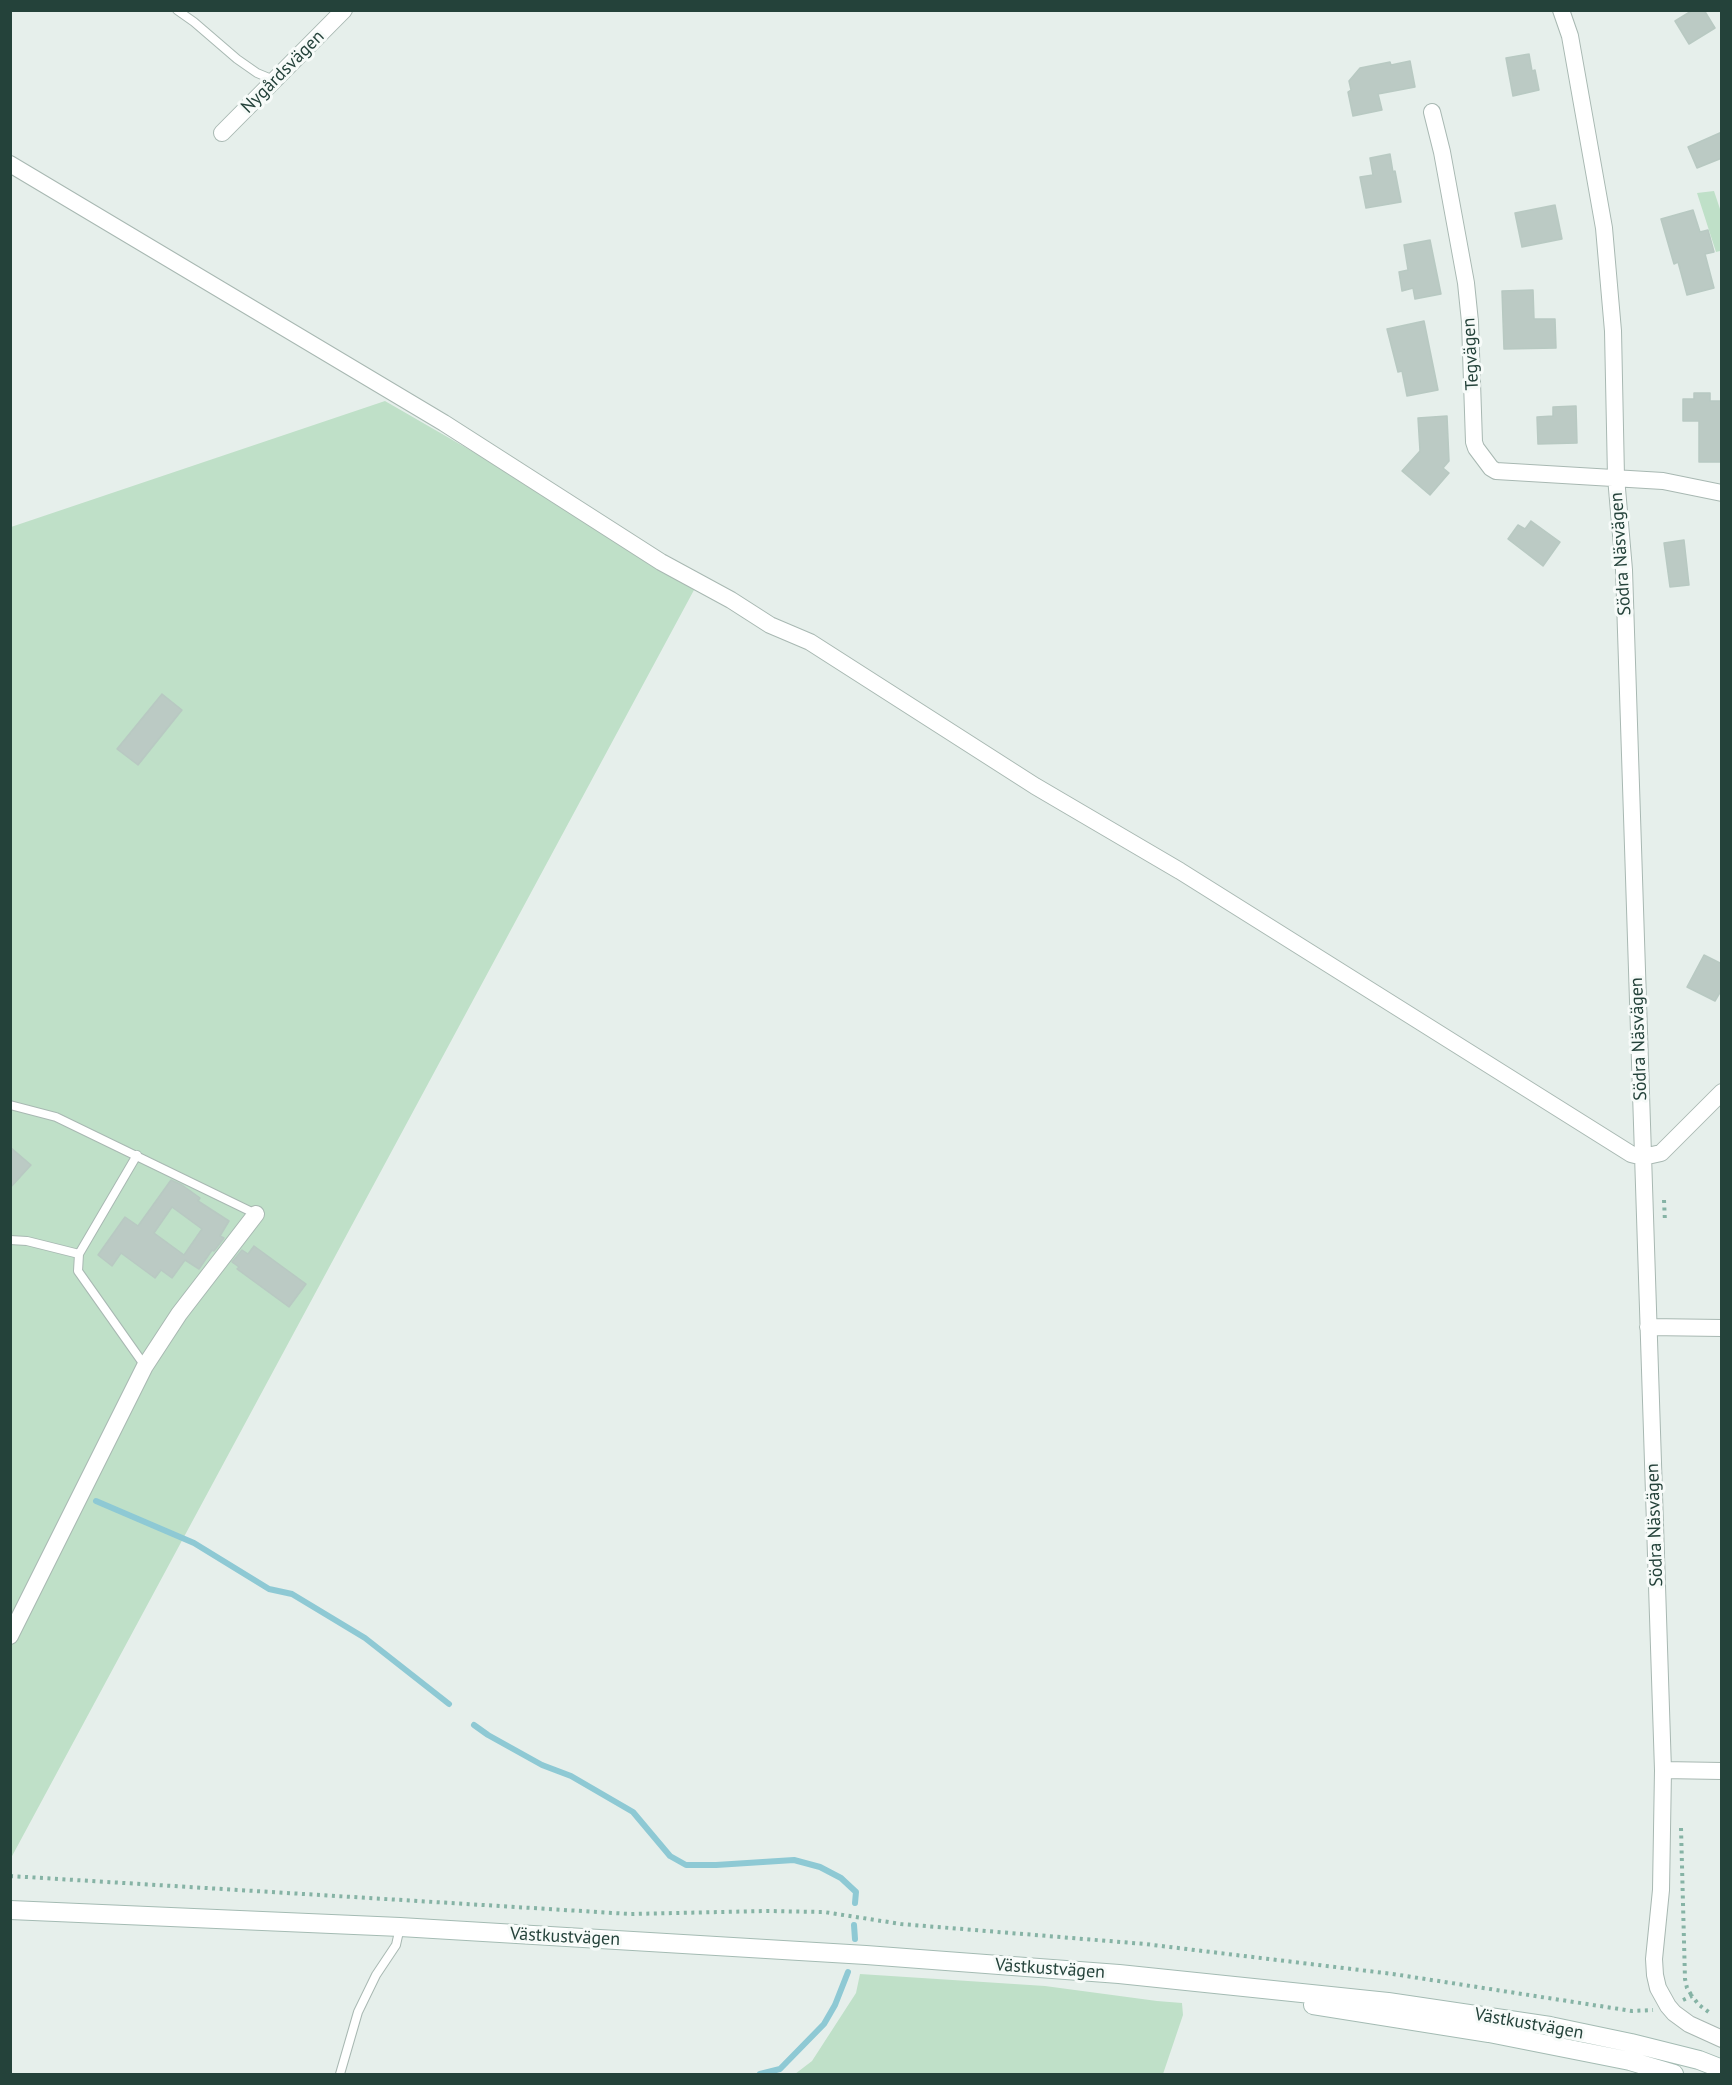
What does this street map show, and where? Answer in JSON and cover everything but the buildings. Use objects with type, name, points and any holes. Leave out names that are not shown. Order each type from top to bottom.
[{"type":"main road","name":"Västkustvägen","points":[[10,1910],[400,1928],[866,1955],[1119,1974],[1388,2001],[1550,2026],[1699,2060],[1722,2069]]},
{"type":"main road","name":"Västkustvägen","points":[[1119,1974],[1489,2034],[1630,2061],[1674,2074]]},
{"type":"street","name":"Nygårdsvägen","points":[[222,133],[344,10]]},
{"type":"street","name":"Södra Näsvägen","points":[[1562,10],[1570,36],[1604,228],[1613,331],[1616,477],[1624,570],[1663,1770],[1661,1890],[1654,1959],[1658,1988],[1668,2006],[1689,2024],[1722,2039]]},
{"type":"street","name":"Tegvägen","points":[[1432,112],[1442,152],[1466,283],[1470,322],[1474,442],[1491,468],[1496,471],[1664,481],[1722,493]]},
{"type":"street","points":[[10,164],[486,448],[661,562],[720,594],[770,625],[810,642],[1035,786],[1180,871],[1631,1154],[1643,1157],[1660,1153],[1722,1092]]},
{"type":"street","points":[[10,1636],[145,1366],[179,1314],[256,1214]]},
{"type":"street","points":[[1648,1327],[1722,1328]]},
{"type":"street","points":[[1663,1770],[1722,1771]]},
{"type":"lane","points":[[177,10],[237,59],[257,73],[274,80]]},
{"type":"lane","points":[[10,1105],[56,1117],[256,1214]]},
{"type":"lane","points":[[137,1155],[79,1254],[78,1271],[145,1366]]},
{"type":"lane","points":[[10,1240],[27,1241],[79,1254]]},
{"type":"lane","points":[[340,2074],[361,2004],[376,1975],[396,1945],[400,1928]]},
{"type":"path","points":[[10,1876],[630,1914],[824,1912],[901,1924],[1145,1944],[1393,1974],[1632,2011],[1649,2011],[1692,1996],[1699,2005],[1716,2015]]},
{"type":"green space","points":[[1714,191],[1721,212],[1721,255],[1720,251],[1716,252],[1697,193]]},
{"type":"green space","points":[[385,401],[522,480],[694,590],[11,1858],[11,527]]},
{"type":"green space","points":[[860,1974],[1045,1986],[1182,2003],[1183,2015],[1163,2074],[795,2074],[812,2061],[856,1993]]},
{"type":"waterway","points":[[96,1501],[194,1543],[269,1589],[292,1594],[365,1638],[449,1704]]},
{"type":"waterway","points":[[474,1725],[542,1765],[571,1776],[633,1812],[670,1856],[686,1865],[794,1860],[820,1867],[841,1878],[856,1892],[855,1903]]},
{"type":"waterway","points":[[854,1925],[855,1939]]},
{"type":"waterway","points":[[760,2074],[780,2069],[824,2024],[835,2005],[848,1972]]}]
